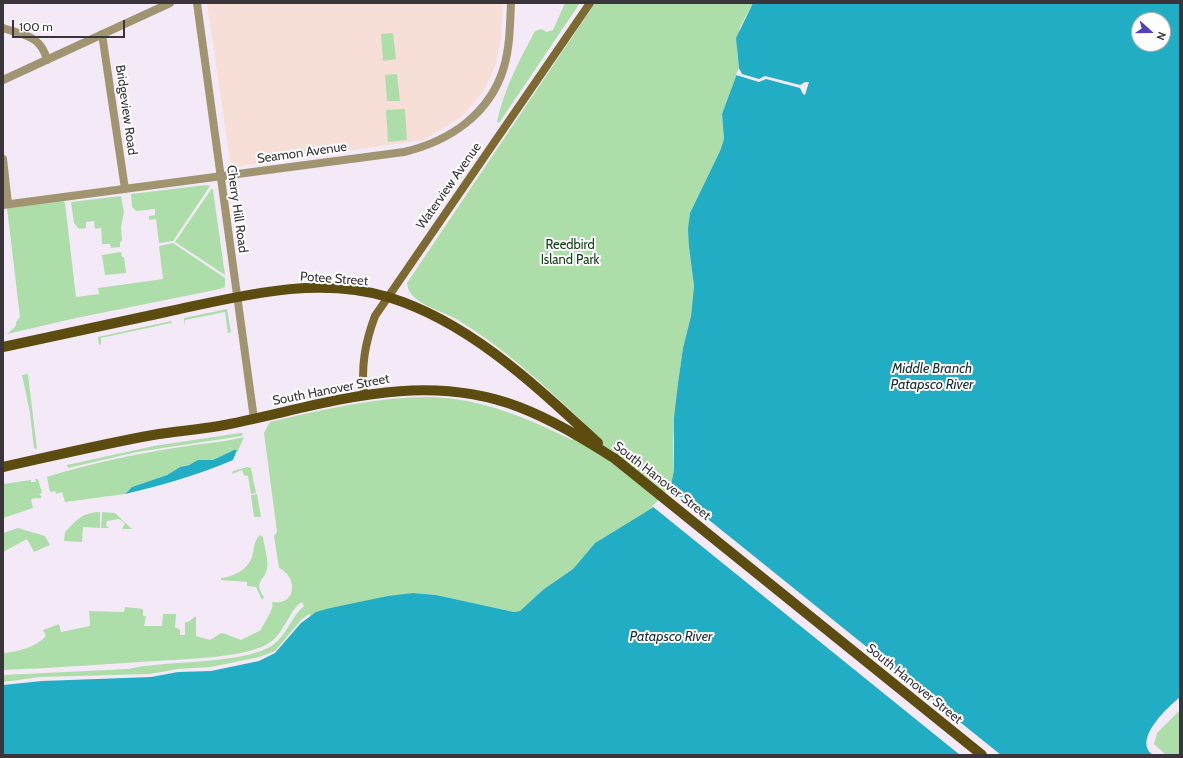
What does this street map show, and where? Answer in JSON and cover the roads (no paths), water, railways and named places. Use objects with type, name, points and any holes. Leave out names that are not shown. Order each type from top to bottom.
[{"type":"main road","name":"Waterview Avenue","points":[[364,394],[362,372],[364,353],[375,316],[590,3]]},
{"type":"main road","name":"Potee Street","points":[[3,347],[237,298],[296,288],[345,290],[387,297],[432,315],[478,342],[554,403],[614,458]]},
{"type":"main road","name":"South Hanover Street","points":[[3,467],[154,435],[213,427],[254,419],[364,394],[426,390],[466,394],[493,399],[518,407],[560,425],[614,458],[982,755]]},
{"type":"street","points":[[3,80],[170,3]]},
{"type":"street","name":"Cherry Hill Road","points":[[197,3],[254,419]]},
{"type":"street","name":"Seamon Avenue","points":[[6,205],[404,152],[431,145],[452,134],[479,110],[497,83],[507,54],[511,3]]},
{"type":"street","points":[[3,28],[21,32],[33,39],[44,49],[47,60]]},
{"type":"street","name":"Bridgeview Road","points":[[102,34],[125,189]]},
{"type":"street","points":[[3,159],[6,205]]},
{"type":"water","name":"Middle Branch Patapsco River","points":[[753,3],[1180,3],[1180,697],[1154,724],[1149,733],[1147,741],[1148,749],[1153,755],[3,755],[3,685],[42,681],[151,677],[178,672],[211,671],[259,661],[275,653],[301,623],[316,612],[388,596],[413,593],[436,595],[514,612],[520,611],[544,589],[573,569],[595,543],[652,508],[664,498],[671,485],[674,470],[674,418],[683,348],[691,316],[694,286],[688,229],[690,213],[720,151],[724,139],[722,114],[739,68],[736,38]]},
{"type":"water","points":[[237,450],[233,460],[180,479],[125,494],[132,487],[167,475],[180,467],[189,465],[198,460],[213,460]]},
{"type":"park label","name":"Reedbird Island Park","points":[[570,252]]},
{"type":"water label","name":"Patapsco River","points":[[671,637]]}]
